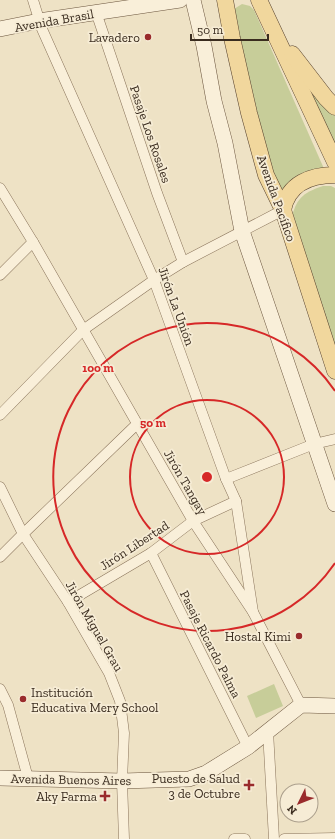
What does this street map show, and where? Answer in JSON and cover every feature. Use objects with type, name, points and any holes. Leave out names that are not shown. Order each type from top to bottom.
[{"type":"main road","name":"Avenida Brasil","points":[[0,30],[39,21],[180,0]]},
{"type":"main road","points":[[193,0],[204,46],[214,101],[225,143],[242,231],[335,504]]},
{"type":"main road","name":"Avenida Pacífico","points":[[224,0],[266,175],[283,210],[335,371]]},
{"type":"main road","points":[[259,0],[335,162]]},
{"type":"main road","points":[[275,32],[326,98],[335,107]]},
{"type":"main road","points":[[283,210],[284,204],[301,182],[312,177],[335,175]]},
{"type":"main road","points":[[301,705],[335,706]]},
{"type":"main road","name":"Avenida Buenos Aires","points":[[0,778],[122,781],[189,779],[206,773],[248,747],[301,705]]},
{"type":"street","name":"Jirón La Unión","points":[[33,0],[39,21],[154,280],[226,479],[236,501],[252,612]]},
{"type":"street","name":"Pasaje Los Rosales","points":[[96,12],[157,193],[183,262]]},
{"type":"street","name":"Jirón Tangay","points":[[0,188],[33,242],[193,521],[252,612],[301,705]]},
{"type":"street","points":[[0,415],[83,330],[154,280],[183,262],[283,210]]},
{"type":"street","points":[[0,275],[33,242]]},
{"type":"street","points":[[0,557],[137,424]]},
{"type":"street","points":[[226,479],[314,444],[335,439]]},
{"type":"street","name":"Jirón Miguel Grau","points":[[0,487],[23,534],[68,602],[109,673],[120,701],[124,733],[122,781],[124,839]]},
{"type":"street","name":"Jirón Libertad","points":[[68,602],[151,553],[193,521],[236,501]]},
{"type":"street","name":"Pasaje Ricardo Palma","points":[[151,553],[248,747]]},
{"type":"street","points":[[0,689],[8,705],[28,778]]},
{"type":"street","points":[[268,731],[274,839]]},
{"type":"street","points":[[284,839],[335,838]]},
{"type":"street","points":[[234,839],[245,839]]},
{"type":"green space","points":[[242,4],[250,6],[254,10],[325,171],[278,199],[253,121],[234,9]]},
{"type":"green space","points":[[306,82],[335,116],[335,148]]},
{"type":"green space","points":[[323,186],[331,186],[335,188],[335,349],[291,220],[295,207],[301,198],[310,191]]},
{"type":"green space","points":[[274,684],[283,706],[256,718],[247,696]]},
{"type":"place","name":"Lavadero","points":[[148,37]]},
{"type":"place","name":"Hostal Kimi","points":[[299,636]]},
{"type":"place","name":"Institución Educativa Mery School","points":[[23,699]]},
{"type":"place","name":"Puesto de Salud 3 de Octubre","points":[[249,785]]},
{"type":"place","name":"Aky Farma","points":[[105,796]]}]
